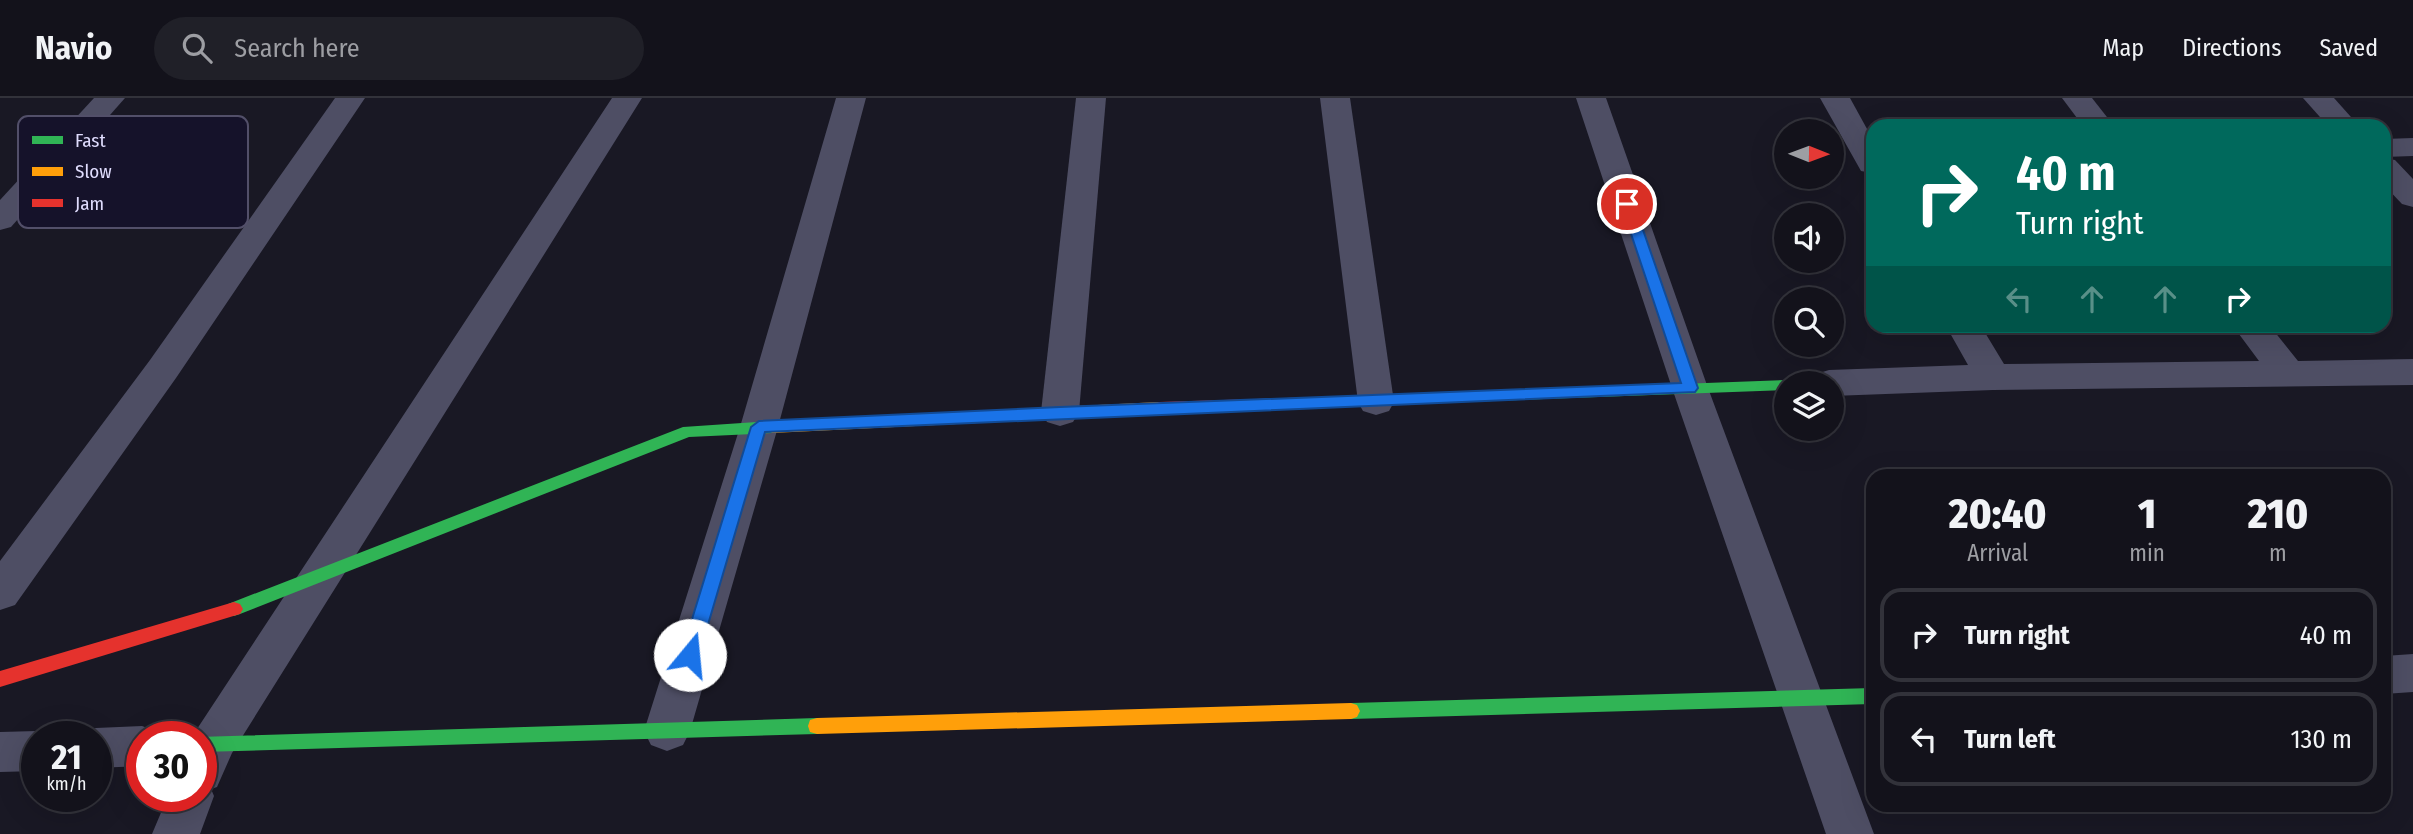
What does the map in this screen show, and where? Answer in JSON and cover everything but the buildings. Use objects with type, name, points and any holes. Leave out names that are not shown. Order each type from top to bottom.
[{"type":"street","points":[[94,116],[110,98]]},
{"type":"street","points":[[0,593],[163,369],[350,98]]},
{"type":"street","points":[[217,735],[627,98]]},
{"type":"street","points":[[667,731],[759,427],[851,98]]},
{"type":"street","points":[[1060,412],[1091,98]]},
{"type":"street","points":[[1335,98],[1376,402]]},
{"type":"street","points":[[1591,98],[1690,388],[1850,834]]},
{"type":"street","points":[[1835,98],[1866,153]]},
{"type":"street","points":[[2077,98],[2094,119]]},
{"type":"street","points":[[2318,98],[2338,119]]},
{"type":"street","points":[[2391,148],[2413,147]]},
{"type":"street","points":[[2391,174],[2413,197]]},
{"type":"street","points":[[0,220],[18,200]]},
{"type":"street","points":[[1968,333],[1993,377]]},
{"type":"street","points":[[2257,333],[2288,373]]},
{"type":"street","points":[[1844,382],[1993,377],[2413,372]]},
{"type":"street","points":[[0,679],[238,608],[688,431],[1060,412],[1774,385]]},
{"type":"street","points":[[2391,675],[2413,673]]},
{"type":"street","points":[[217,752],[667,731],[1866,696]]},
{"type":"street","points":[[0,752],[21,751]]},
{"type":"street","points":[[176,834],[185,812]]},
{"type":"traffic: fast","points":[[1384,400],[1774,385]]},
{"type":"traffic: fast","points":[[234,609],[688,431],[772,427]]},
{"type":"traffic: fast","points":[[1351,711],[1866,696]]},
{"type":"traffic: fast","points":[[217,744],[817,726]]},
{"type":"traffic: slow","points":[[772,427],[1159,408]]},
{"type":"traffic: slow","points":[[817,726],[1351,711]]},
{"type":"traffic: jam","points":[[1159,408],[1384,400]]},
{"type":"traffic: jam","points":[[0,679],[234,609]]},
{"type":"route","points":[[690,655],[759,427],[1060,412],[1690,388],[1627,204]]}]
